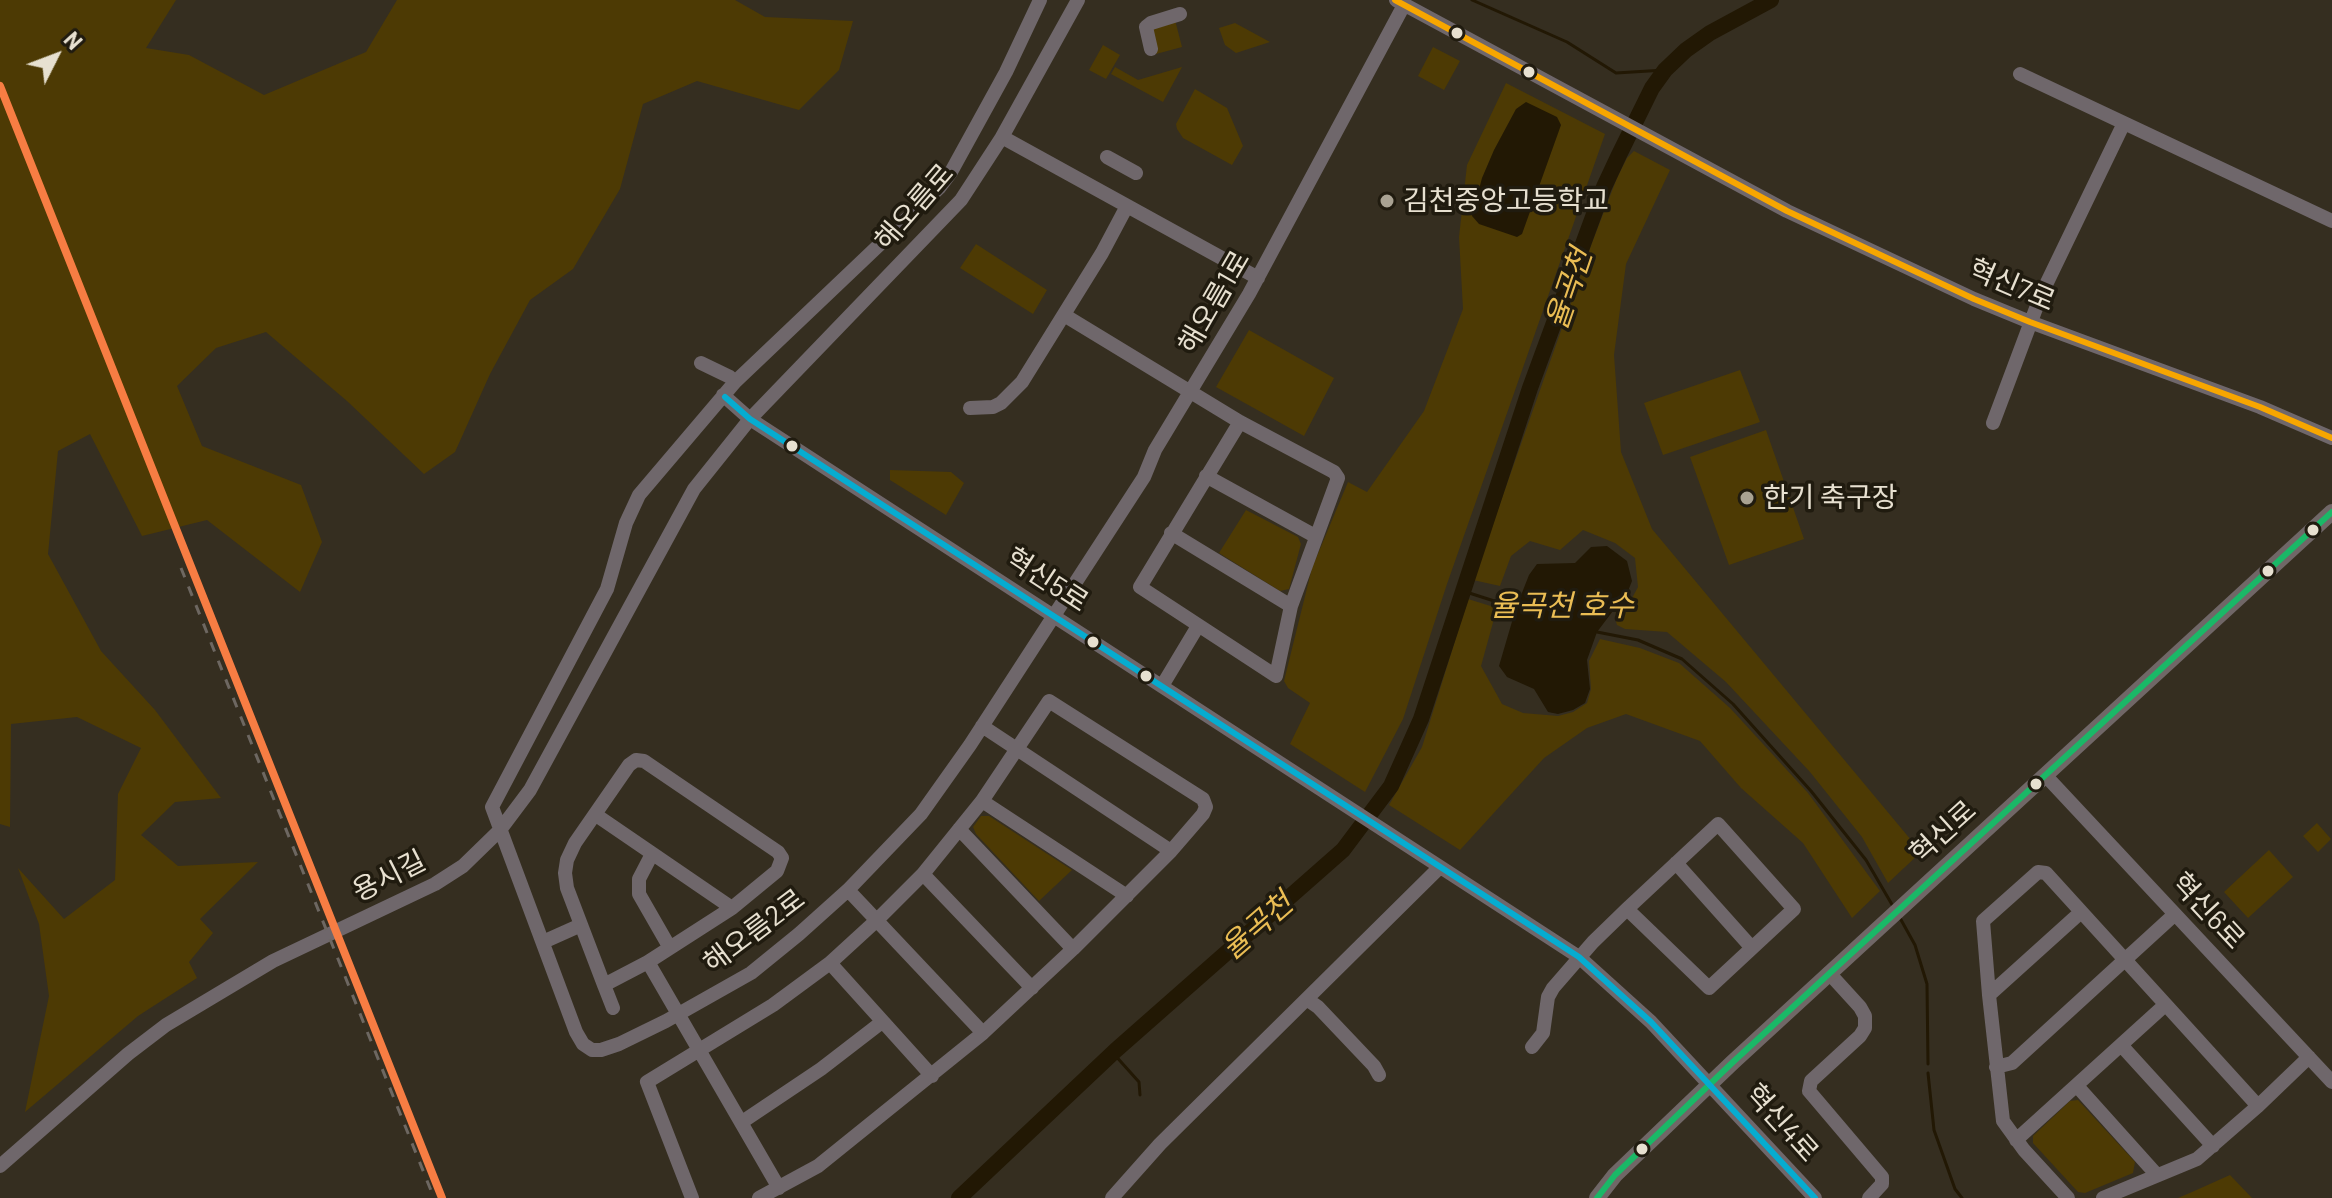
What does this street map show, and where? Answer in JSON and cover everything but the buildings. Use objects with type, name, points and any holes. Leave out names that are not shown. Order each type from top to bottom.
[{"type":"main road","name":"혁신로","points":[[1597,1198],[1615,1175],[1884,921],[2332,512]]},
{"type":"street","name":"해오름2로","points":[[1040,0],[1006,72],[939,188],[723,395],[639,495],[626,523],[607,589],[492,807],[583,1044],[592,1050],[619,1044],[679,1015],[751,973],[848,890],[921,814],[1053,615]]},
{"type":"street","name":"해오름로","points":[[500,830],[530,790],[694,489],[750,419],[961,200],[1002,137],[1078,0]]},
{"type":"street","name":"혁신7로","points":[[1400,2],[1787,211],[2030,322],[2260,407],[2332,438]]},
{"type":"street","name":"해오름1로","points":[[1053,615],[1144,477],[1155,450],[1258,278],[1400,2]]},
{"type":"street","points":[[1151,49],[1146,27],[1180,14]]},
{"type":"street","points":[[2020,74],[2332,221]]},
{"type":"street","points":[[1993,423],[2041,295],[2124,123]]},
{"type":"street","points":[[1002,137],[1258,278]]},
{"type":"street","points":[[1107,157],[1136,173]]},
{"type":"street","points":[[970,408],[993,407],[1009,397],[1022,382],[1127,206]]},
{"type":"street","points":[[1064,315],[1240,422],[1334,472],[1338,478],[1291,606],[1276,676],[1140,587],[1240,422]]},
{"type":"street","points":[[701,363],[730,377]]},
{"type":"street","name":"혁신5로","points":[[723,395],[750,419],[1579,957]]},
{"type":"street","points":[[1206,476],[1315,536]]},
{"type":"street","points":[[1171,533],[1291,606]]},
{"type":"street","points":[[1162,686],[1198,626]]},
{"type":"street","points":[[692,1198],[647,1082],[773,1005],[830,963],[877,920],[923,874],[982,801],[1049,701],[1203,799],[1206,807],[1203,814],[1171,851],[983,1033],[818,1166],[759,1198]]},
{"type":"street","points":[[982,726],[1171,851]]},
{"type":"street","points":[[604,985],[648,962],[732,908],[777,871],[782,858],[778,852],[644,761],[636,760],[629,765],[575,843],[565,873],[567,888],[581,925],[604,985],[613,1008]]},
{"type":"street","name":"혁신6로","points":[[2045,775],[2332,1082]]},
{"type":"street","points":[[982,801],[1127,896]]},
{"type":"street","points":[[596,815],[732,908]]},
{"type":"street","points":[[1532,1047],[1543,1033],[1548,997],[1579,957],[1627,909],[1718,824],[1794,909],[1709,988],[1627,909]]},
{"type":"street","points":[[959,829],[1073,949]]},
{"type":"street","name":"용시길","points":[[0,1166],[128,1054],[166,1025],[273,961],[435,884],[463,866],[500,830]]},
{"type":"street","points":[[652,854],[639,879],[639,894],[670,948]]},
{"type":"street","points":[[1676,863],[1752,948]]},
{"type":"street","points":[[1112,1198],[1160,1144],[1440,867]]},
{"type":"street","points":[[2068,1198],[2003,1121],[1989,995],[1983,921],[2038,872],[2046,873],[2258,1106]]},
{"type":"street","points":[[923,874],[1032,988]]},
{"type":"street","points":[[848,890],[983,1033]]},
{"type":"street","points":[[1989,995],[2081,912]]},
{"type":"street","points":[[1996,1067],[2012,1063],[2175,914]]},
{"type":"street","points":[[543,942],[581,925]]},
{"type":"street","name":"혁신4로","points":[[1579,957],[1651,1022],[1815,1198]]},
{"type":"street","points":[[648,962],[779,1188]]},
{"type":"street","points":[[830,963],[932,1076]]},
{"type":"street","points":[[1829,973],[1860,1007],[1865,1016],[1865,1028],[1811,1081],[1809,1091],[1882,1177],[1882,1184],[1869,1198]]},
{"type":"street","points":[[1308,1000],[1374,1066],[1379,1075]]},
{"type":"street","points":[[2016,1140],[2165,1005]]},
{"type":"street","points":[[742,1122],[821,1069],[882,1022]]},
{"type":"street","points":[[2121,1045],[2213,1146]]},
{"type":"street","points":[[2103,1198],[2197,1159],[2309,1057]]},
{"type":"street","points":[[2077,1086],[2156,1174]]},
{"type":"shaded area","points":[[0,0],[176,0],[146,48],[189,55],[264,95],[366,52],[397,0],[735,0],[765,17],[853,21],[839,70],[799,110],[697,81],[643,104],[620,189],[573,269],[530,300],[490,374],[455,452],[424,474],[347,401],[266,332],[216,348],[177,386],[202,446],[301,485],[322,542],[300,592],[207,520],[142,536],[90,434],[58,451],[48,554],[101,651],[155,710],[221,798],[175,802],[141,835],[178,866],[258,862],[200,919],[213,933],[189,962],[197,978],[138,1016],[25,1112],[49,996],[39,924],[18,868],[64,919],[115,880],[118,794],[141,748],[77,717],[11,724],[10,827],[0,824]]},
{"type":"shaded area","points":[[1175,20],[1182,47],[1156,54],[1150,29]]},
{"type":"shaded area","points":[[1235,23],[1270,42],[1236,53],[1225,45],[1219,28]]},
{"type":"shaded area","points":[[1103,45],[1120,55],[1106,79],[1089,70]]},
{"type":"shaded area","points":[[1433,47],[1460,61],[1444,90],[1418,76]]},
{"type":"shaded area","points":[[1115,67],[1138,80],[1182,67],[1163,102],[1111,74]]},
{"type":"shaded area","points":[[1506,83],[1605,134],[1447,584],[1403,719],[1365,792],[1290,744],[1310,703],[1288,688],[1284,681],[1312,568],[1348,482],[1367,492],[1424,411],[1463,309],[1459,237],[1467,165]]},
{"type":"shaded area","points":[[1195,89],[1227,108],[1243,146],[1232,165],[1183,138],[1177,129],[1176,124]]},
{"type":"shaded area","points":[[1634,151],[1670,170],[1626,264],[1614,355],[1621,452],[1652,529],[1921,852],[1888,883],[1862,837],[1810,772],[1726,682],[1667,632],[1625,629],[1617,625],[1616,611],[1631,600],[1638,587],[1635,558],[1615,543],[1583,530],[1560,550],[1530,541],[1511,556],[1500,586],[1473,580],[1593,240],[1617,178]]},
{"type":"shaded area","points":[[976,244],[1047,290],[1033,314],[960,268]]},
{"type":"shaded area","points":[[1249,330],[1334,378],[1304,436],[1216,387]]},
{"type":"shaded area","points":[[1740,370],[1760,422],[1663,455],[1644,403]]},
{"type":"shaded area","name":"한기 축구장","points":[[1766,430],[1804,539],[1729,565],[1690,457]]},
{"type":"shaded area","points":[[890,470],[951,472],[964,483],[946,515],[890,480]]},
{"type":"shaded area","points":[[1246,510],[1298,537],[1301,544],[1289,589],[1280,591],[1219,553]]},
{"type":"shaded area","points":[[1468,599],[1497,608],[1481,666],[1502,704],[1523,713],[1558,716],[1573,712],[1587,703],[1591,689],[1589,661],[1600,639],[1640,648],[1679,663],[1730,708],[1808,793],[1880,891],[1852,918],[1803,843],[1741,788],[1700,741],[1626,714],[1587,728],[1544,758],[1460,850],[1389,805],[1422,747]]},
{"type":"shaded area","points":[[981,816],[989,816],[1072,870],[1039,901],[976,834],[973,827]]},
{"type":"shaded area","points":[[2317,823],[2331,839],[2318,852],[2303,836]]},
{"type":"shaded area","points":[[2269,850],[2293,877],[2248,918],[2224,892]]},
{"type":"shaded area","points":[[2078,1100],[2135,1162],[2133,1173],[2085,1193],[2078,1192],[2033,1143],[2033,1136],[2070,1101]]},
{"type":"shaded area","points":[[2230,1175],[2252,1198],[2178,1198],[2192,1192]]},
{"type":"water","points":[[1526,102],[1557,117],[1561,125],[1522,234],[1517,237],[1479,224],[1472,216],[1482,178],[1494,150],[1516,109]]},
{"type":"water","name":"율곡천 호수","points":[[1607,546],[1627,561],[1632,581],[1597,632],[1587,660],[1590,689],[1585,703],[1558,714],[1548,712],[1534,689],[1507,677],[1499,666],[1516,608],[1529,575],[1537,564],[1575,563],[1591,547]]},
{"type":"waterway","points":[[1472,0],[1567,42],[1616,73],[1665,70]]},
{"type":"waterway","name":"율곡천","points":[[959,1198],[1116,1050],[1343,850],[1391,786],[1421,719],[1530,388],[1604,187],[1618,157],[1652,88],[1665,70],[1710,33],[1771,0]]},
{"type":"waterway","name":"율곡천","points":[[1463,591],[1516,608]]},
{"type":"waterway","name":"율곡천","points":[[1597,632],[1638,640],[1682,659],[1733,704],[1811,791],[1866,860],[1894,908]]},
{"type":"waterway","name":"율곡천","points":[[1900,918],[1915,945],[1927,984],[1928,1064]]},
{"type":"waterway","points":[[1113,1053],[1139,1082],[1140,1095]]},
{"type":"waterway","name":"율곡천","points":[[1928,1073],[1934,1130],[1955,1189],[1962,1198]]},
{"type":"railway","points":[[181,568],[434,1198]]},
{"type":"transit line","points":[[1395,0],[1787,211],[1974,299],[2260,407],[2332,438]]},
{"type":"transit line","points":[[0,86],[442,1198]]},
{"type":"transit line","points":[[725,397],[750,419],[1579,957],[1651,1022],[1815,1198]]},
{"type":"transit line","points":[[1597,1198],[1615,1175],[1733,1062],[2332,512]]},
{"type":"place","name":"김천중앙고등학교","points":[[1387,201]]},
{"type":"place","name":"한기 축구장","points":[[1747,498]]}]
